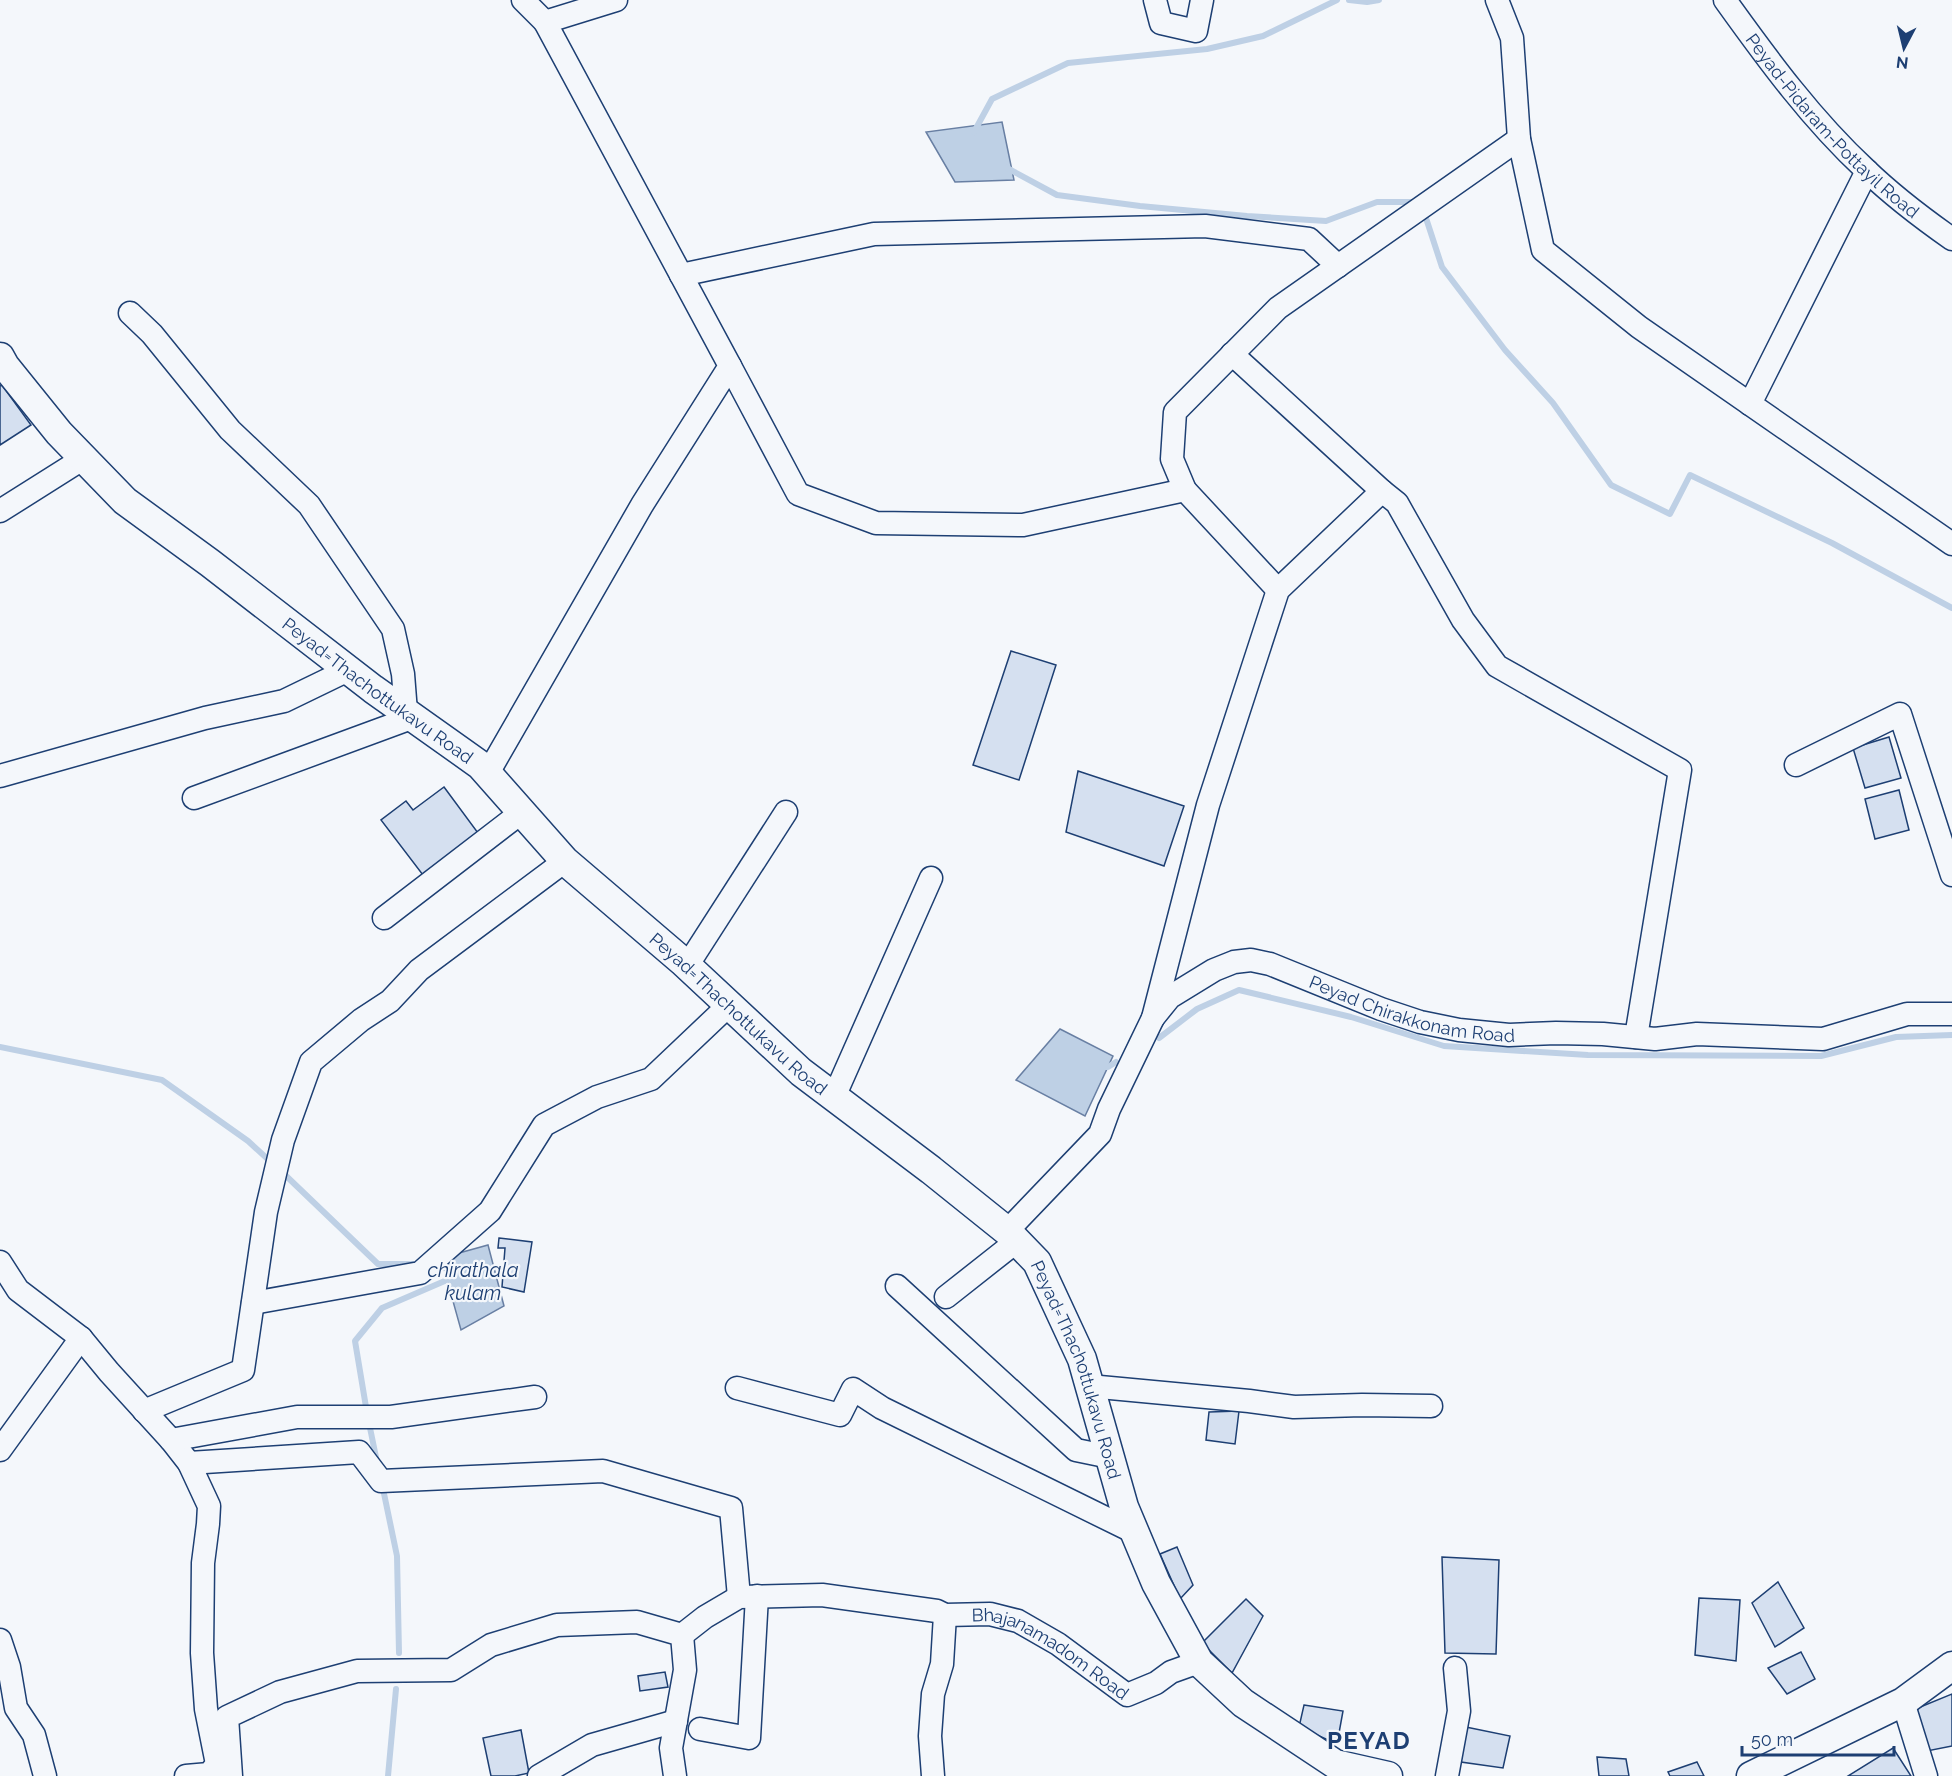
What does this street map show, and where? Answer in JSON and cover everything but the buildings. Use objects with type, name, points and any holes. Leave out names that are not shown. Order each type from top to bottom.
[{"type":"main road","name":"Peyad=Thachottukavu Road","points":[[0,357],[59,433],[125,501],[210,563],[348,670],[480,765],[565,861],[687,966],[801,1072],[931,1170],[1012,1236],[1037,1262],[1082,1359],[1124,1507],[1134,1532],[1156,1583],[1199,1662],[1243,1703],[1329,1770]]},
{"type":"main road","points":[[1751,1776],[1903,1702],[1952,1666]]},
{"type":"main road","points":[[1329,1770],[1388,1776]]},
{"type":"street","points":[[523,0],[545,22],[798,494],[876,523],[1023,525],[1185,490]]},
{"type":"street","points":[[545,22],[616,0]]},
{"type":"street","points":[[1155,0],[1161,23],[1196,31],[1202,0]]},
{"type":"street","points":[[1497,0],[1512,38],[1520,139],[1543,250],[1639,327],[1952,544]]},
{"type":"street","name":"Peyad-Pidaram-Pottayil Road","points":[[1725,0],[1817,119],[1867,171],[1952,239]]},
{"type":"street","points":[[1278,590],[1185,490],[1172,459],[1174,411],[1278,308],[1520,139]]},
{"type":"street","points":[[1750,404],[1867,171]]},
{"type":"street","points":[[681,274],[874,234],[1205,226],[1309,239],[1338,266]]},
{"type":"street","points":[[130,313],[152,334],[230,430],[309,505],[393,629],[410,715],[194,798]]},
{"type":"street","points":[[1232,354],[1397,503],[1463,620],[1497,666],[1680,770],[1636,1037]]},
{"type":"street","points":[[488,773],[642,505],[730,366]]},
{"type":"street","points":[[0,511],[84,458]]},
{"type":"street","points":[[1153,1018],[1208,805],[1278,590],[1382,491]]},
{"type":"street","points":[[0,776],[206,718],[284,700],[348,670]]},
{"type":"street","points":[[1796,765],[1900,714],[1952,874]]},
{"type":"street","points":[[687,966],[786,812]]},
{"type":"street","points":[[384,918],[522,813]]},
{"type":"street","points":[[144,1411],[243,1370],[266,1212],[280,1150],[311,1062],[361,1020],[390,1001],[419,970],[565,861]]},
{"type":"street","points":[[834,1097],[931,878]]},
{"type":"street","name":"Peyad Chirakkonam Road","points":[[946,1298],[1012,1236],[1100,1134],[1109,1109],[1153,1018],[1170,997],[1214,970],[1234,962],[1251,960],[1270,964],[1381,1009],[1420,1022],[1459,1030],[1509,1035],[1603,1034],[1655,1039],[1697,1034],[1822,1039],[1907,1014],[1951,1013]]},
{"type":"street","points":[[253,1303],[420,1273],[490,1211],[544,1125],[597,1097],[651,1079],[729,1005]]},
{"type":"street","points":[[0,1262],[18,1290],[81,1338],[171,1440],[189,1463],[208,1506],[203,1563],[202,1653],[206,1709],[217,1764],[209,1774],[186,1776]]},
{"type":"street","points":[[897,1286],[1076,1450],[1110,1457]]},
{"type":"street","points":[[0,1450],[81,1338]]},
{"type":"street","points":[[1089,1386],[1294,1407],[1362,1405],[1431,1407]]},
{"type":"street","points":[[737,1388],[840,1415],[853,1389],[882,1408],[1134,1532]]},
{"type":"street","points":[[171,1440],[297,1417],[382,1417],[535,1397]]},
{"type":"street","points":[[189,1463],[358,1452],[381,1481],[603,1471],[731,1508],[748,1597],[749,1738],[700,1729]]},
{"type":"street","points":[[682,1635],[705,1617],[748,1597],[822,1595],[937,1613],[942,1664],[933,1694],[930,1736],[933,1776]]},
{"type":"street","name":"Bhajanamadom Road","points":[[937,1613],[990,1614],[1018,1620],[1058,1644],[1127,1695],[1156,1683],[1172,1672],[1199,1662]]},
{"type":"street","points":[[212,1737],[227,1717],[280,1692],[357,1671],[451,1670],[491,1645],[557,1625],[637,1622],[682,1635]]},
{"type":"street","points":[[675,1776],[672,1748],[686,1670],[682,1635]]},
{"type":"street","points":[[0,1640],[9,1667],[16,1708],[34,1735],[45,1776]]},
{"type":"street","points":[[1447,1776],[1459,1711],[1455,1668]]},
{"type":"street","points":[[1903,1702],[1926,1776]]},
{"type":"street","points":[[227,1717],[231,1776]]},
{"type":"street","points":[[539,1776],[592,1745],[676,1721]]},
{"type":"water","points":[[1002,122],[1014,180],[955,182],[926,132]]},
{"type":"water","points":[[1060,1029],[1113,1056],[1085,1116],[1016,1080]]},
{"type":"water","name":"chirathala kulam","points":[[488,1245],[504,1306],[461,1330],[441,1258]]},
{"type":"waterway","points":[[974,132],[992,99],[1068,63],[1207,49],[1263,36],[1337,0]]},
{"type":"waterway","points":[[1349,0],[1367,2],[1379,0]]},
{"type":"waterway","points":[[1007,168],[1057,195],[1140,206],[1247,216],[1326,221],[1377,202],[1418,202]]},
{"type":"waterway","points":[[1424,212],[1442,267],[1505,350],[1553,403],[1611,485],[1670,514],[1690,475],[1832,543],[1952,608]]},
{"type":"waterway","points":[[1159,1038],[1197,1009],[1239,990],[1351,1017],[1444,1046],[1588,1055],[1821,1056],[1896,1037],[1952,1035]]},
{"type":"waterway","points":[[0,1047],[162,1080],[248,1141],[272,1163]]},
{"type":"waterway","points":[[1100,1067],[1108,1067],[1116,1062]]},
{"type":"waterway","points":[[282,1172],[378,1264],[412,1264]]},
{"type":"waterway","points":[[367,1413],[355,1341],[382,1308],[454,1277]]},
{"type":"waterway","points":[[369,1423],[377,1462]]},
{"type":"waterway","points":[[382,1484],[397,1556],[399,1653]]},
{"type":"waterway","points":[[388,1776],[396,1689]]},
{"type":"district","name":"PEYAD","points":[[1369,1740]]}]
